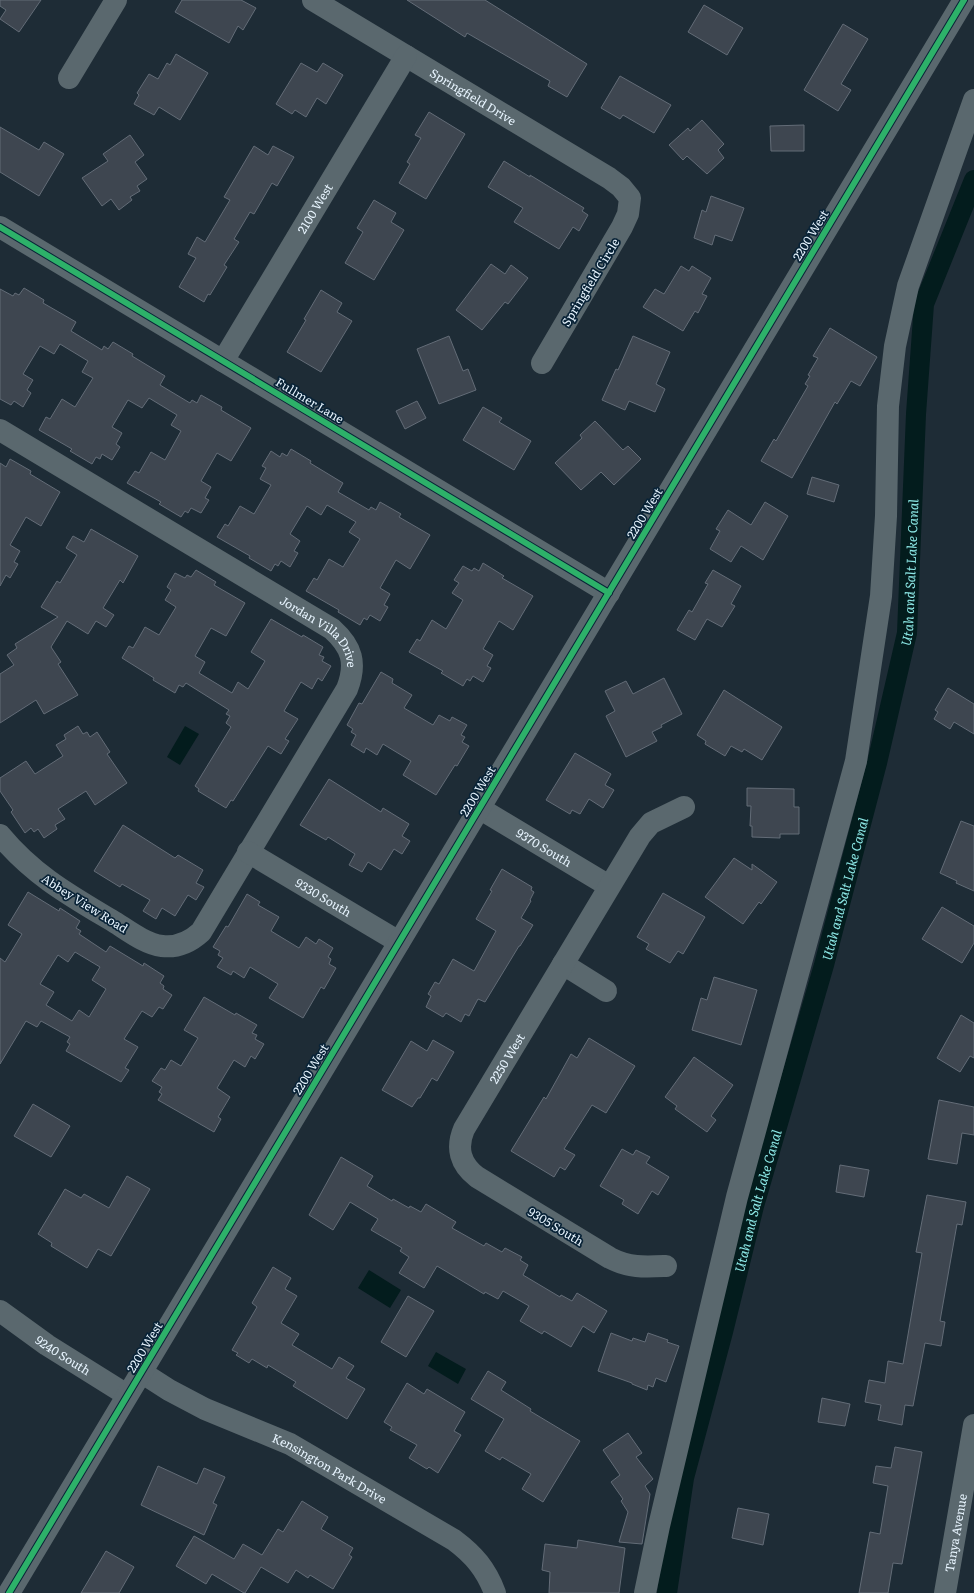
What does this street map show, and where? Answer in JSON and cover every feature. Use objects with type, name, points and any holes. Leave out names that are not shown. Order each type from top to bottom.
[{"type":"street","points":[[69,78],[116,0]]},
{"type":"street","name":"Springfield Drive","points":[[313,0],[609,178],[621,187],[630,198]]},
{"type":"street","name":"2200 West","points":[[9,1593],[964,0]]},
{"type":"street","name":"2100 West","points":[[224,361],[406,56]]},
{"type":"street","points":[[645,1593],[661,1518],[738,1197],[856,761],[881,596],[886,516],[888,406],[895,346],[908,286],[974,100]]},
{"type":"street","name":"Springfield Circle","points":[[542,363],[622,228],[628,214],[630,198]]},
{"type":"street","name":"Fullmer Lane","points":[[0,228],[609,593]]},
{"type":"street","name":"Jordan Villa Drive","points":[[0,430],[325,624],[343,639],[350,652],[352,677],[347,689],[201,932],[184,944]]},
{"type":"street","name":"2250 West","points":[[460,1155],[461,1137],[464,1129],[609,886],[645,829],[659,818],[684,807]]},
{"type":"street","name":"9370 South","points":[[479,808],[609,886]]},
{"type":"street","name":"Abbey View Road","points":[[0,835],[30,867],[54,886],[133,934],[148,942],[162,946],[184,944]]},
{"type":"street","name":"9330 South","points":[[248,852],[399,942]]},
{"type":"street","points":[[562,964],[606,991]]},
{"type":"street","name":"9305 South","points":[[460,1155],[466,1168],[476,1177],[610,1258],[624,1264],[638,1267],[666,1266]]},
{"type":"street","name":"9240 South","points":[[0,1311],[47,1345],[127,1395]]},
{"type":"street","name":"Kensington Park Drive","points":[[141,1372],[205,1409],[290,1444],[454,1540],[478,1561],[490,1578],[495,1593]]},
{"type":"street","name":"Tanya Avenue","points":[[945,1593],[974,1425]]},
{"type":"shaded area","points":[[185,726],[199,734],[180,765],[167,757]]},
{"type":"shaded area","points":[[369,1270],[401,1290],[390,1308],[358,1288]]},
{"type":"shaded area","points":[[436,1352],[466,1369],[458,1384],[428,1366]]},
{"type":"building","points":[[0,0],[41,0],[19,32],[0,19],[6,10],[0,6]]},
{"type":"building","points":[[182,0],[241,0],[256,8],[243,30],[238,26],[229,43],[175,12]]},
{"type":"building","points":[[407,0],[485,0],[587,64],[567,97],[548,86],[550,81],[467,33],[465,37]]},
{"type":"building","points":[[704,5],[743,28],[727,55],[688,32]]},
{"type":"building","points":[[843,24],[868,39],[841,84],[851,90],[838,111],[804,90]]},
{"type":"building","points":[[176,54],[208,73],[180,120],[159,107],[154,115],[134,104],[139,95],[137,93],[149,74],[158,79],[167,63],[170,65]]},
{"type":"building","points":[[301,63],[317,72],[323,63],[343,75],[326,104],[317,98],[306,117],[295,110],[292,114],[276,104]]},
{"type":"building","points":[[620,76],[671,105],[654,133],[623,115],[620,119],[601,108]]},
{"type":"building","points":[[429,112],[465,134],[426,199],[399,183],[410,164],[407,162],[421,138],[415,135]]},
{"type":"building","points":[[702,120],[724,144],[718,150],[724,158],[707,174],[687,156],[683,160],[669,145],[688,128],[690,131]]},
{"type":"building","points":[[804,125],[804,151],[771,151],[770,126]]},
{"type":"building","points":[[0,127],[39,150],[44,142],[64,154],[39,196],[0,172]]},
{"type":"building","points":[[130,135],[144,155],[135,162],[147,179],[137,186],[140,191],[130,197],[132,200],[119,210],[111,199],[102,206],[82,178],[108,161],[103,154]]},
{"type":"building","points":[[254,146],[268,155],[273,146],[294,157],[277,186],[272,183],[254,214],[250,212],[234,239],[239,242],[224,265],[227,267],[204,302],[179,287],[196,258],[188,254],[197,237],[205,242],[230,200],[224,197]]},
{"type":"building","points":[[504,161],[584,208],[582,211],[588,215],[579,231],[573,227],[559,249],[514,222],[523,208],[488,187]]},
{"type":"building","points":[[711,196],[744,208],[732,241],[715,235],[712,245],[694,238],[702,210],[706,212]]},
{"type":"building","points":[[374,200],[396,213],[391,222],[404,230],[374,280],[345,263],[363,232],[357,228]]},
{"type":"building","points":[[491,264],[505,274],[511,265],[528,278],[508,304],[505,302],[482,330],[456,310]]},
{"type":"building","points":[[681,266],[689,271],[692,266],[711,278],[702,294],[707,296],[698,313],[695,311],[683,331],[643,307],[655,289],[664,294]]},
{"type":"building","points":[[24,288],[44,300],[43,303],[76,322],[71,331],[102,350],[104,346],[108,349],[113,342],[133,354],[132,356],[165,376],[160,385],[190,403],[192,400],[197,403],[201,395],[222,407],[221,410],[251,428],[231,461],[217,453],[201,481],[211,487],[205,498],[209,500],[201,513],[191,508],[188,513],[185,511],[181,517],[159,504],[161,502],[127,483],[135,471],[139,473],[151,452],[165,460],[181,431],[171,425],[177,415],[149,398],[142,408],[128,400],[112,427],[122,433],[116,444],[120,447],[112,460],[102,454],[100,459],[96,457],[92,464],[70,451],[72,449],[39,430],[46,417],[50,419],[62,399],[75,407],[93,378],[82,372],[88,361],[60,344],[54,354],[40,346],[23,374],[33,380],[27,390],[31,393],[23,407],[14,401],[11,405],[0,399],[0,289],[13,296],[15,293],[19,295]]},
{"type":"building","points":[[321,290],[342,303],[337,312],[352,321],[321,372],[287,352],[306,320],[304,319]]},
{"type":"building","points":[[830,328],[877,357],[860,386],[851,381],[837,404],[835,402],[792,478],[761,461],[774,439],[776,441],[808,386],[805,384],[810,376],[808,375],[818,358],[813,356]]},
{"type":"building","points":[[449,336],[463,371],[468,369],[476,390],[439,404],[417,349]]},
{"type":"building","points":[[633,336],[670,352],[656,384],[665,389],[655,412],[629,401],[625,410],[602,400],[616,369],[618,370]]},
{"type":"building","points":[[417,401],[426,418],[405,429],[396,411]]},
{"type":"building","points":[[483,407],[502,418],[499,422],[531,441],[514,470],[463,440]]},
{"type":"building","points":[[595,421],[623,450],[628,446],[641,459],[614,485],[601,472],[581,490],[555,463],[582,438],[580,435]]},
{"type":"building","points":[[291,449],[311,461],[310,463],[343,483],[338,492],[369,510],[371,507],[376,510],[380,502],[401,514],[399,517],[430,535],[410,569],[396,560],[380,588],[390,594],[384,605],[388,607],[380,621],[370,615],[367,620],[364,618],[360,625],[338,612],[339,610],[306,591],[314,578],[317,580],[329,559],[343,567],[360,539],[349,532],[356,522],[327,505],[321,515],[307,506],[290,534],[300,541],[294,551],[298,553],[290,567],[281,561],[278,566],[275,564],[271,571],[249,558],[250,556],[217,537],[225,524],[228,526],[240,506],[254,514],[271,485],[260,479],[266,468],[262,466],[271,451],[280,457],[282,453],[287,456]]},
{"type":"building","points":[[10,459],[31,471],[30,474],[60,492],[41,526],[26,517],[10,545],[20,551],[14,562],[18,564],[10,578],[6,575],[0,586],[0,463],[6,467]]},
{"type":"building","points":[[812,477],[839,485],[834,502],[807,494]]},
{"type":"building","points":[[765,502],[788,516],[763,560],[741,546],[731,562],[710,549],[720,531],[716,529],[728,510],[751,525]]},
{"type":"building","points":[[91,529],[138,556],[123,583],[120,580],[103,608],[114,615],[106,627],[96,621],[88,634],[67,621],[51,647],[61,662],[58,664],[78,695],[44,714],[36,700],[0,723],[0,674],[14,665],[7,655],[17,648],[15,644],[58,617],[41,607],[57,581],[60,583],[77,555],[66,548],[73,536],[84,542]]},
{"type":"building","points":[[483,563],[504,576],[502,578],[533,596],[513,630],[499,621],[483,649],[493,655],[487,666],[491,668],[483,682],[473,676],[470,681],[467,679],[463,686],[441,673],[443,671],[409,652],[417,639],[420,641],[432,620],[446,629],[463,600],[452,593],[459,583],[454,580],[463,566],[472,571],[474,568],[479,571]]},
{"type":"building","points":[[196,570],[216,582],[214,585],[245,603],[226,636],[211,628],[195,656],[205,662],[199,673],[232,693],[238,682],[248,689],[265,661],[251,652],[271,619],[323,647],[319,655],[324,657],[322,661],[331,666],[322,681],[318,678],[312,689],[301,682],[284,711],[298,719],[285,739],[289,741],[281,754],[268,746],[233,801],[231,800],[226,808],[198,791],[199,789],[195,786],[231,727],[226,723],[230,716],[226,714],[229,710],[186,683],[183,687],[179,685],[175,693],[153,680],[154,678],[122,658],[129,646],[133,648],[145,627],[159,635],[176,607],[165,600],[171,590],[167,587],[175,573],[185,578],[187,575],[191,577]]},
{"type":"building","points":[[713,570],[741,586],[731,604],[735,606],[722,627],[707,619],[695,640],[677,630],[689,610],[692,612],[708,584],[705,583]]},
{"type":"building","points":[[381,672],[393,679],[392,683],[412,695],[404,708],[433,725],[439,715],[450,721],[452,717],[467,725],[461,735],[465,737],[462,742],[469,746],[457,766],[455,765],[436,795],[403,775],[411,761],[383,744],[377,755],[366,748],[364,753],[351,745],[356,735],[351,732],[353,729],[347,725],[359,703],[362,704]]},
{"type":"building","points":[[664,678],[682,714],[661,725],[662,727],[652,732],[657,741],[626,757],[606,716],[615,711],[605,691],[626,681],[633,694]]},
{"type":"building","points":[[948,688],[974,704],[974,734],[954,722],[950,729],[934,719],[938,712],[935,710]]},
{"type":"building","points":[[724,690],[782,727],[762,760],[744,749],[742,752],[731,746],[725,756],[705,744],[706,741],[697,735]]},
{"type":"building","points":[[78,726],[83,734],[87,732],[90,737],[97,732],[110,752],[107,754],[127,783],[95,805],[86,791],[58,809],[65,819],[55,825],[57,829],[44,838],[38,829],[34,832],[31,828],[25,833],[11,812],[13,810],[0,791],[0,778],[26,761],[35,774],[63,756],[56,745],[66,739],[64,735]]},
{"type":"building","points":[[575,753],[611,774],[605,785],[614,790],[603,808],[589,799],[580,814],[572,810],[570,814],[546,800]]},
{"type":"building","points":[[329,779],[381,812],[383,808],[409,824],[402,836],[410,841],[402,854],[394,849],[381,870],[368,862],[362,872],[349,865],[355,854],[328,837],[326,840],[300,825]]},
{"type":"building","points":[[747,788],[794,789],[794,807],[799,807],[799,834],[780,834],[780,838],[752,837],[752,826],[750,826],[751,806],[747,806]]},
{"type":"building","points":[[961,821],[974,826],[974,891],[956,883],[957,881],[940,873]]},
{"type":"building","points":[[123,825],[175,858],[178,855],[203,870],[196,883],[204,887],[196,900],[188,895],[175,916],[162,908],[156,919],[143,911],[150,900],[122,884],[120,887],[94,871]]},
{"type":"building","points":[[734,858],[752,870],[752,864],[777,882],[761,904],[759,902],[743,924],[705,897]]},
{"type":"building","points":[[502,869],[532,887],[531,890],[534,892],[530,900],[531,901],[521,918],[533,925],[485,1002],[478,999],[469,1016],[465,1014],[461,1022],[446,1013],[443,1017],[426,1007],[431,996],[428,994],[435,982],[439,984],[453,959],[474,971],[496,931],[476,919],[492,891],[490,890]]},
{"type":"building","points":[[28,892],[59,911],[60,908],[80,921],[76,928],[81,931],[79,934],[106,952],[110,946],[143,966],[144,963],[164,976],[160,983],[164,986],[163,989],[172,995],[163,1009],[159,1007],[152,1017],[142,1011],[124,1039],[138,1047],[125,1068],[129,1070],[121,1082],[66,1051],[70,1044],[67,1042],[70,1037],[41,1021],[37,1027],[26,1021],[0,1064],[0,958],[5,962],[22,934],[8,925]],"holes":[[[75,952],[100,967],[92,980],[106,989],[89,1017],[79,1010],[72,1021],[46,1005],[54,992],[40,984],[58,955],[68,962]]]},
{"type":"building","points":[[663,893],[705,917],[683,954],[678,951],[670,963],[646,949],[649,944],[637,937]]},
{"type":"building","points":[[247,894],[260,902],[258,905],[279,917],[271,931],[299,948],[306,937],[316,944],[319,939],[333,948],[328,957],[331,959],[329,964],[336,968],[324,989],[321,987],[303,1018],[269,998],[278,984],[250,967],[244,978],[233,971],[231,975],[217,967],[223,958],[218,955],[220,951],[213,947],[226,926],[228,927]]},
{"type":"building","points":[[942,907],[974,926],[974,943],[962,963],[922,939]]},
{"type":"building","points":[[714,977],[757,990],[741,1045],[692,1030],[701,998],[707,1000]]},
{"type":"building","points":[[204,997],[235,1015],[236,1013],[257,1025],[252,1033],[257,1035],[255,1039],[264,1044],[255,1059],[251,1056],[245,1067],[234,1060],[217,1088],[230,1097],[218,1117],[221,1119],[214,1132],[158,1100],[162,1094],[159,1092],[162,1087],[152,1081],[161,1068],[165,1070],[171,1060],[181,1066],[198,1038],[184,1030]]},
{"type":"building","points":[[961,1015],[974,1023],[974,1058],[970,1056],[960,1072],[937,1058]]},
{"type":"building","points":[[589,1038],[635,1066],[606,1113],[592,1105],[564,1149],[575,1155],[565,1170],[560,1167],[554,1177],[511,1151],[544,1097],[546,1099],[571,1054],[577,1058]]},
{"type":"building","points":[[433,1040],[454,1052],[437,1081],[432,1078],[420,1098],[418,1098],[412,1107],[382,1090],[411,1041],[427,1051]]},
{"type":"building","points":[[694,1057],[733,1085],[711,1116],[716,1120],[707,1132],[675,1109],[677,1106],[665,1097]]},
{"type":"building","points":[[939,1100],[974,1107],[974,1135],[962,1133],[957,1164],[928,1159]]},
{"type":"building","points":[[33,1104],[70,1126],[51,1157],[14,1136]]},
{"type":"building","points":[[622,1149],[633,1155],[636,1150],[650,1157],[646,1163],[669,1177],[658,1195],[652,1191],[638,1214],[622,1204],[624,1200],[600,1186]]},
{"type":"building","points":[[341,1157],[373,1176],[367,1186],[392,1201],[393,1199],[409,1208],[410,1206],[421,1212],[426,1204],[456,1222],[452,1228],[484,1246],[486,1243],[502,1252],[505,1248],[522,1257],[520,1260],[528,1265],[523,1275],[560,1297],[561,1295],[572,1301],[577,1293],[607,1311],[594,1333],[583,1326],[571,1347],[544,1331],[542,1334],[520,1321],[529,1306],[503,1291],[498,1299],[485,1292],[484,1294],[437,1266],[424,1288],[399,1273],[409,1257],[400,1251],[402,1248],[371,1230],[378,1219],[350,1202],[333,1230],[309,1215]]},
{"type":"building","points":[[840,1165],[869,1170],[864,1197],[836,1192]]},
{"type":"building","points":[[127,1176],[150,1189],[111,1256],[98,1249],[87,1268],[51,1246],[52,1243],[38,1234],[65,1189],[81,1198],[84,1194],[109,1208]]},
{"type":"building","points":[[927,1195],[966,1202],[962,1225],[957,1224],[940,1321],[945,1322],[941,1346],[925,1343],[913,1406],[905,1405],[902,1425],[878,1420],[881,1405],[865,1402],[869,1380],[885,1383],[888,1361],[903,1364],[922,1253],[916,1252]]},
{"type":"building","points":[[273,1267],[291,1278],[285,1289],[297,1296],[281,1323],[299,1334],[292,1345],[332,1369],[339,1357],[354,1366],[346,1378],[365,1389],[347,1419],[293,1386],[296,1382],[268,1365],[267,1368],[252,1359],[249,1363],[236,1355],[238,1353],[232,1350],[257,1307],[252,1303]]},
{"type":"building","points":[[408,1296],[434,1311],[406,1357],[381,1342]]},
{"type":"building","points":[[611,1333],[632,1341],[633,1338],[645,1342],[648,1333],[668,1340],[667,1342],[679,1346],[666,1382],[656,1378],[653,1387],[648,1385],[647,1390],[598,1371]]},
{"type":"building","points":[[488,1371],[506,1382],[501,1390],[531,1409],[530,1411],[580,1441],[543,1502],[522,1489],[531,1474],[502,1457],[500,1460],[485,1451],[504,1419],[471,1399]]},
{"type":"building","points":[[407,1383],[424,1394],[427,1389],[465,1412],[454,1431],[461,1435],[438,1473],[429,1467],[427,1469],[409,1458],[417,1445],[390,1430],[392,1427],[384,1422]]},
{"type":"building","points":[[822,1398],[850,1404],[845,1426],[818,1422]]},
{"type":"building","points":[[628,1433],[642,1453],[636,1457],[653,1479],[645,1486],[650,1494],[642,1544],[619,1542],[628,1512],[621,1501],[623,1499],[611,1482],[620,1475],[603,1450]]},
{"type":"building","points":[[895,1447],[922,1452],[902,1564],[893,1563],[888,1593],[859,1593],[870,1532],[880,1534],[888,1486],[873,1483],[876,1466],[891,1468]]},
{"type":"building","points":[[158,1466],[197,1484],[204,1468],[225,1477],[213,1503],[217,1505],[204,1535],[141,1505]]},
{"type":"building","points":[[302,1501],[328,1517],[321,1529],[353,1548],[349,1555],[352,1557],[333,1589],[310,1575],[308,1578],[296,1570],[288,1583],[261,1567],[244,1593],[212,1574],[206,1584],[176,1566],[194,1536],[234,1559],[243,1544],[262,1555],[278,1529],[283,1532]]},
{"type":"building","points":[[738,1508],[769,1514],[763,1545],[732,1538]]},
{"type":"building","points":[[578,1540],[625,1548],[619,1593],[549,1593],[550,1572],[542,1570],[545,1544],[577,1548]]},
{"type":"building","points":[[106,1551],[134,1567],[119,1593],[81,1593]]},
{"type":"waterway","name":"Utah and Salt Lake Canal","points":[[667,1593],[684,1478],[723,1332],[754,1206],[824,965],[877,763],[907,633],[916,414],[924,304],[974,180]]},
{"type":"cycle path","points":[[9,1593],[964,0]]},
{"type":"cycle path","points":[[0,227],[609,593]]}]
